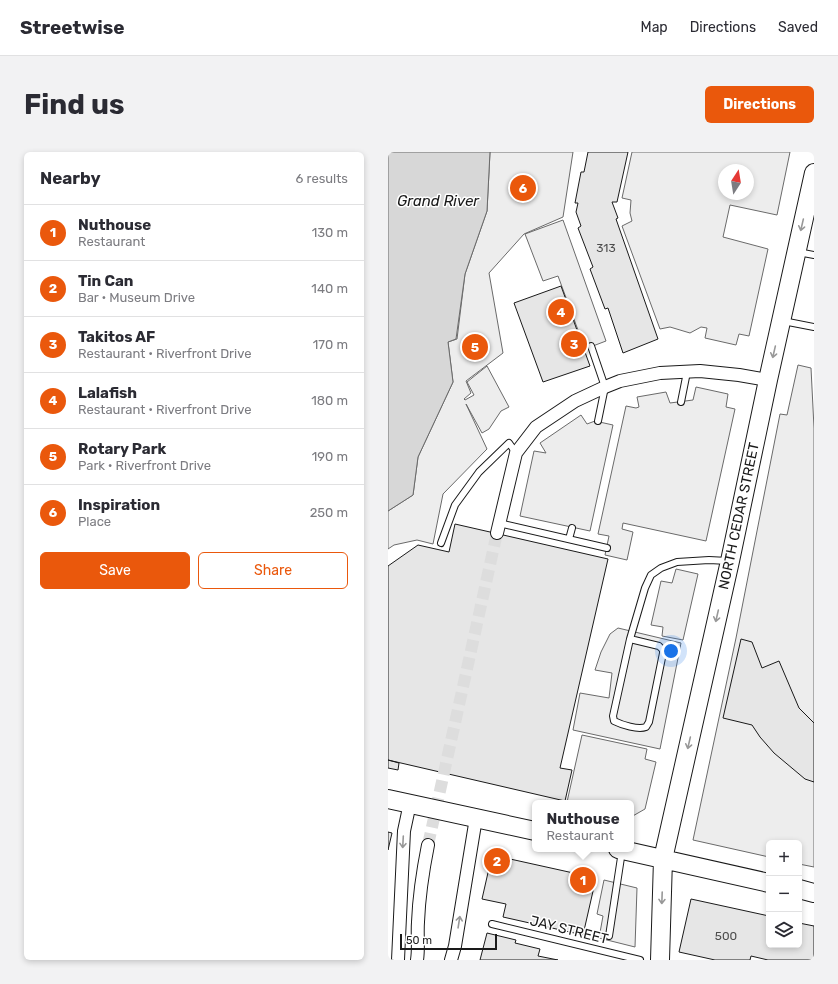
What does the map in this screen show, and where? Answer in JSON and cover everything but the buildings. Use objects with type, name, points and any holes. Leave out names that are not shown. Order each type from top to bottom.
[{"type":"main road","name":"NORTH CEDAR STREET","points":[[660,960],[662,859],[730,561],[796,251],[812,194],[814,173]]},
{"type":"main road","points":[[388,799],[532,830]]},
{"type":"main road","points":[[633,852],[766,882]]},
{"type":"main road","points":[[802,890],[814,893]]},
{"type":"street","points":[[498,528],[516,453],[536,428],[575,401],[620,381],[660,373],[700,371],[768,380]]},
{"type":"street","points":[[398,960],[404,831],[410,804]]},
{"type":"street","points":[[451,960],[455,946],[476,818]]},
{"type":"street","points":[[419,956],[418,923],[420,898],[423,869],[428,845]]},
{"type":"lane","points":[[796,251],[814,255]]},
{"type":"lane","points":[[782,320],[814,327]]},
{"type":"lane","points":[[591,346],[605,387],[598,421]]},
{"type":"lane","points":[[681,402],[687,372]]},
{"type":"lane","points":[[441,543],[455,505],[479,472],[509,443],[516,453]]},
{"type":"lane","points":[[498,528],[569,539],[607,548]]},
{"type":"lane","points":[[569,539],[572,528]]},
{"type":"lane","points":[[630,639],[659,646],[663,653],[649,722],[646,727],[641,729],[619,724],[614,721],[613,716],[630,639],[645,588],[651,576],[661,568],[677,562],[709,560],[730,561]]},
{"type":"lane","points":[[609,936],[620,852]]},
{"type":"lane","name":"JAY STREET","points":[[492,924],[640,960]]},
{"type":"shaded area","points":[[490,152],[573,152],[563,217],[524,234],[489,273],[503,353],[466,381],[471,393],[464,399],[465,400],[474,395],[467,382],[487,366],[509,407],[501,411],[489,429],[482,433],[466,404],[487,449],[443,494],[433,544],[417,540],[394,545],[388,549],[388,511],[413,495],[418,457],[453,382],[448,342],[457,339],[465,274],[487,211]]},
{"type":"shaded area","points":[[632,152],[790,152],[777,215],[730,205],[723,237],[768,249],[749,336],[739,334],[736,345],[705,338],[707,328],[701,327],[690,333],[670,327],[660,329],[622,226],[632,221],[630,213],[631,200],[622,198]]},
{"type":"shaded area","points":[[563,220],[606,341],[585,349],[558,276],[543,281],[525,234]]},
{"type":"shaded area","points":[[798,365],[811,368],[814,428],[814,867],[802,865],[802,840],[766,840],[766,856],[693,840],[736,638],[780,414],[787,415]]},
{"type":"shaded area","points":[[696,387],[728,394],[726,407],[735,409],[706,541],[623,523],[622,529],[633,532],[627,560],[605,555],[609,536],[598,534],[626,406],[636,408],[639,407],[637,397],[666,392],[670,403],[693,400]]},
{"type":"shaded area","points":[[581,415],[587,424],[595,421],[613,425],[590,531],[520,516],[534,451],[546,453],[540,443]]},
{"type":"shaded area","points":[[676,569],[698,574],[683,640],[662,636],[663,627],[651,625],[661,581],[672,583]]},
{"type":"shaded area","points":[[618,628],[681,643],[660,749],[573,730],[580,693],[609,698],[612,673],[595,670],[601,652],[610,634]]},
{"type":"shaded area","points":[[582,735],[647,749],[645,759],[656,762],[645,809],[634,815],[634,800],[567,800]]},
{"type":"shaded area","points":[[604,880],[637,888],[635,947],[599,938],[603,916],[597,914]]},
{"type":"water","name":"Grand River","points":[[388,152],[490,152],[487,211],[465,274],[456,339],[448,342],[453,382],[418,457],[413,495],[388,511]]},
{"type":"tunnel","points":[[428,845],[497,533]]},
{"type":"place","name":"Inspiration","points":[[523,188]]},
{"type":"place","name":"Lalafish","points":[[561,312]]},
{"type":"place","name":"Takitos AF","points":[[574,344]]},
{"type":"place","name":"Rotary Park","points":[[475,347]]},
{"type":"place","name":"Tin Can","points":[[497,861]]},
{"type":"place","name":"Nuthouse","points":[[583,880]]}]
